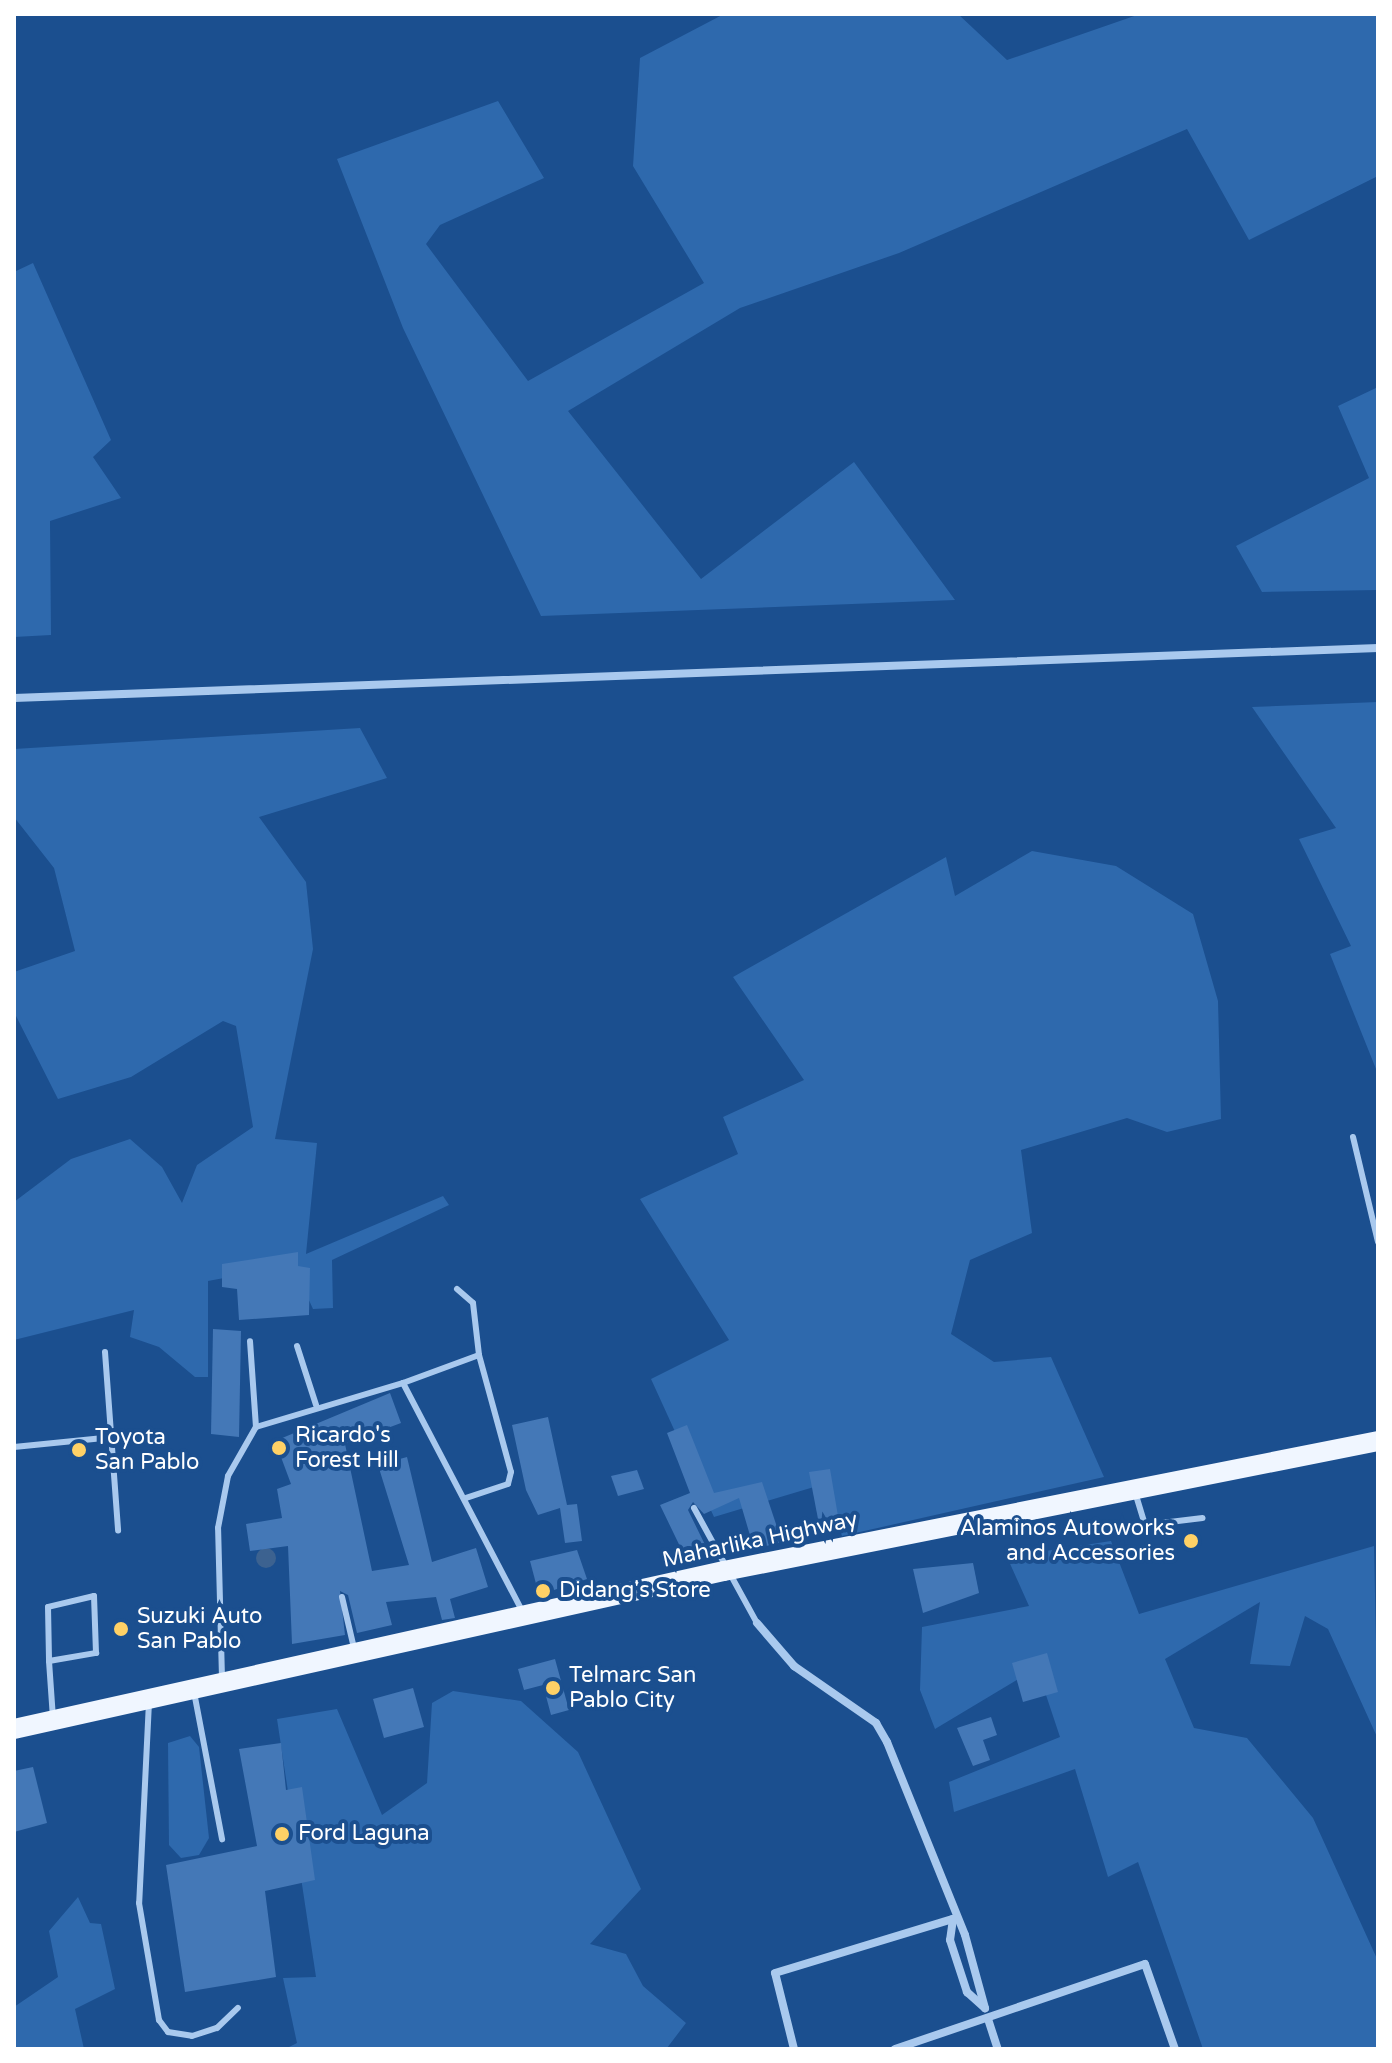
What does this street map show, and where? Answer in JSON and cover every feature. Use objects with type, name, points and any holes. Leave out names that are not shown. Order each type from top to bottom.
[{"type":"main road","name":"Maharlika Highway","points":[[14,1729],[724,1571],[1378,1441]]},
{"type":"street","points":[[14,698],[1378,648]]},
{"type":"street","points":[[757,1623],[817,1685],[876,1723],[953,1919],[979,1975],[985,2008]]},
{"type":"street","points":[[953,1919],[950,1940],[967,1992],[985,2008]]},
{"type":"street","points":[[794,2049],[775,1973],[953,1919]]},
{"type":"street","points":[[895,2049],[1145,1964],[1175,2049]]},
{"type":"street","points":[[988,2019],[998,2049]]},
{"type":"lane","points":[[1353,1137],[1378,1242]]},
{"type":"lane","points":[[457,1289],[473,1303],[479,1355],[511,1472],[508,1484],[466,1498]]},
{"type":"lane","points":[[250,1341],[256,1427]]},
{"type":"lane","points":[[297,1346],[316,1405]]},
{"type":"lane","points":[[105,1352],[118,1531]]},
{"type":"lane","points":[[222,1682],[221,1503],[240,1446],[256,1427],[316,1405],[403,1383],[479,1355]]},
{"type":"lane","points":[[403,1383],[466,1498],[523,1615]]},
{"type":"lane","points":[[14,1447],[113,1437]]},
{"type":"lane","points":[[1134,1489],[1145,1525],[1203,1518]]},
{"type":"lane","points":[[694,1508],[724,1571],[757,1623]]},
{"type":"lane","points":[[49,1661],[96,1653],[94,1596],[48,1607],[49,1661],[53,1720]]},
{"type":"lane","points":[[342,1597],[355,1652]]},
{"type":"lane","points":[[193,1688],[222,1839]]},
{"type":"lane","points":[[149,1699],[139,1903],[159,2020],[168,2032],[192,2036],[217,2028],[238,2008]]},
{"type":"lane","points":[[14,1722],[14,1729]]},
{"type":"lane","points":[[985,2008],[988,2019]]},
{"type":"shaded area","points":[[724,14],[958,14],[1007,60],[1140,14],[1378,14],[1378,176],[1249,240],[1187,129],[899,253],[740,308],[568,411],[701,579],[854,462],[955,600],[541,616],[403,328],[337,159],[498,101],[544,178],[440,225],[426,244],[528,381],[704,283],[633,166],[640,58]]},
{"type":"shaded area","points":[[33,263],[111,440],[93,457],[121,498],[50,521],[51,635],[14,637],[14,272]]},
{"type":"shaded area","points":[[1378,387],[1378,590],[1262,592],[1236,546],[1369,478],[1338,406]]},
{"type":"shaded area","points":[[1378,702],[1378,1074],[1330,954],[1351,946],[1299,839],[1336,828],[1252,707]]},
{"type":"shaded area","points":[[360,728],[387,778],[259,817],[306,882],[313,949],[275,1139],[317,1143],[306,1254],[443,1196],[449,1205],[332,1260],[333,1308],[313,1309],[293,1265],[208,1281],[208,1377],[195,1377],[159,1347],[130,1337],[134,1310],[14,1340],[14,1202],[71,1159],[130,1139],[162,1167],[182,1203],[197,1165],[253,1127],[236,1026],[223,1021],[131,1077],[58,1099],[14,1012],[14,972],[75,951],[54,868],[14,817],[14,749]]},
{"type":"shaded area","points":[[1032,851],[1116,866],[1193,914],[1218,1001],[1221,1119],[1167,1132],[1127,1118],[1021,1150],[1032,1233],[970,1260],[951,1334],[994,1362],[1051,1357],[1104,1477],[842,1536],[824,1484],[714,1517],[651,1379],[729,1340],[640,1199],[738,1154],[723,1117],[804,1080],[733,977],[946,857],[955,896]]},
{"type":"shaded area","points":[[1111,1541],[1139,1614],[1374,1546],[1378,1739],[1328,1629],[1305,1616],[1290,1666],[1250,1664],[1260,1602],[1165,1659],[1194,1728],[1247,1738],[1313,1818],[1378,1961],[1378,2049],[1203,2049],[1138,1862],[1108,1877],[1075,1769],[954,1812],[949,1782],[1060,1737],[1037,1668],[935,1729],[920,1690],[922,1627],[1029,1606],[1007,1557]]},
{"type":"shaded area","points":[[266,1548],[273,1551],[276,1558],[273,1565],[266,1568],[259,1565],[256,1558],[259,1551]]},
{"type":"shaded area","points":[[453,1691],[521,1701],[578,1752],[641,1889],[590,1944],[626,1954],[643,1986],[686,2023],[667,2048],[285,2049],[297,2043],[283,1978],[316,1977],[277,1719],[337,1709],[382,1815],[427,1783],[432,1703]]},
{"type":"shaded area","points":[[190,1736],[199,1747],[209,1838],[199,1855],[181,1858],[169,1845],[168,1743]]},
{"type":"shaded area","points":[[78,1897],[90,1923],[101,1924],[115,1989],[75,2009],[84,2049],[14,2049],[14,2007],[58,1977],[49,1931]]},
{"type":"building","points":[[298,1252],[298,1266],[310,1268],[309,1315],[239,1320],[237,1289],[222,1287],[222,1264]]},
{"type":"building","points":[[213,1329],[241,1331],[239,1437],[211,1434]]},
{"type":"building","points":[[390,1393],[401,1423],[345,1444],[372,1571],[409,1565],[378,1465],[407,1457],[432,1562],[476,1548],[488,1587],[450,1599],[455,1618],[442,1620],[436,1597],[386,1602],[392,1625],[357,1633],[348,1595],[340,1591],[345,1635],[292,1644],[288,1546],[250,1551],[246,1524],[282,1518],[277,1489],[291,1484],[275,1441]]},
{"type":"building","points":[[548,1417],[567,1505],[577,1504],[582,1541],[565,1543],[560,1508],[538,1515],[526,1490],[512,1425]]},
{"type":"building","points":[[687,1425],[714,1493],[762,1482],[782,1542],[754,1549],[739,1498],[704,1514],[693,1502],[688,1510],[710,1555],[688,1563],[660,1505],[690,1493],[667,1433]]},
{"type":"building","points":[[830,1469],[838,1516],[818,1519],[809,1472]]},
{"type":"building","points":[[637,1470],[644,1489],[618,1496],[611,1476]]},
{"type":"building","points":[[577,1550],[587,1579],[539,1595],[530,1561]]},
{"type":"building","points":[[973,1563],[979,1593],[923,1613],[913,1569]]},
{"type":"building","points":[[1047,1653],[1058,1692],[1023,1702],[1012,1663]]},
{"type":"building","name":"Telmarc San Pablo City","points":[[555,1659],[569,1710],[551,1715],[543,1685],[524,1690],[518,1669]]},
{"type":"building","points":[[413,1688],[424,1727],[384,1738],[373,1699]]},
{"type":"building","points":[[991,1717],[997,1735],[983,1740],[990,1760],[973,1766],[957,1728]]},
{"type":"building","points":[[281,1743],[286,1790],[302,1787],[315,1880],[265,1891],[276,1977],[185,1992],[166,1865],[257,1846],[239,1749]]},
{"type":"building","points":[[33,1767],[47,1823],[14,1832],[14,1771]]},
{"type":"place","name":"Ricardo's Forest Hill","points":[[279,1448]]},
{"type":"place","name":"Toyota San Pablo","points":[[79,1450]]},
{"type":"place","name":"Alaminos Autoworks and Accessories","points":[[1191,1541]]},
{"type":"place","name":"Didang's Store","points":[[543,1591]]},
{"type":"place","name":"Suzuki Auto San Pablo","points":[[121,1629]]},
{"type":"place","name":"Telmarc San Pablo City","points":[[553,1688]]},
{"type":"place","name":"Ford Laguna","points":[[282,1834]]}]
